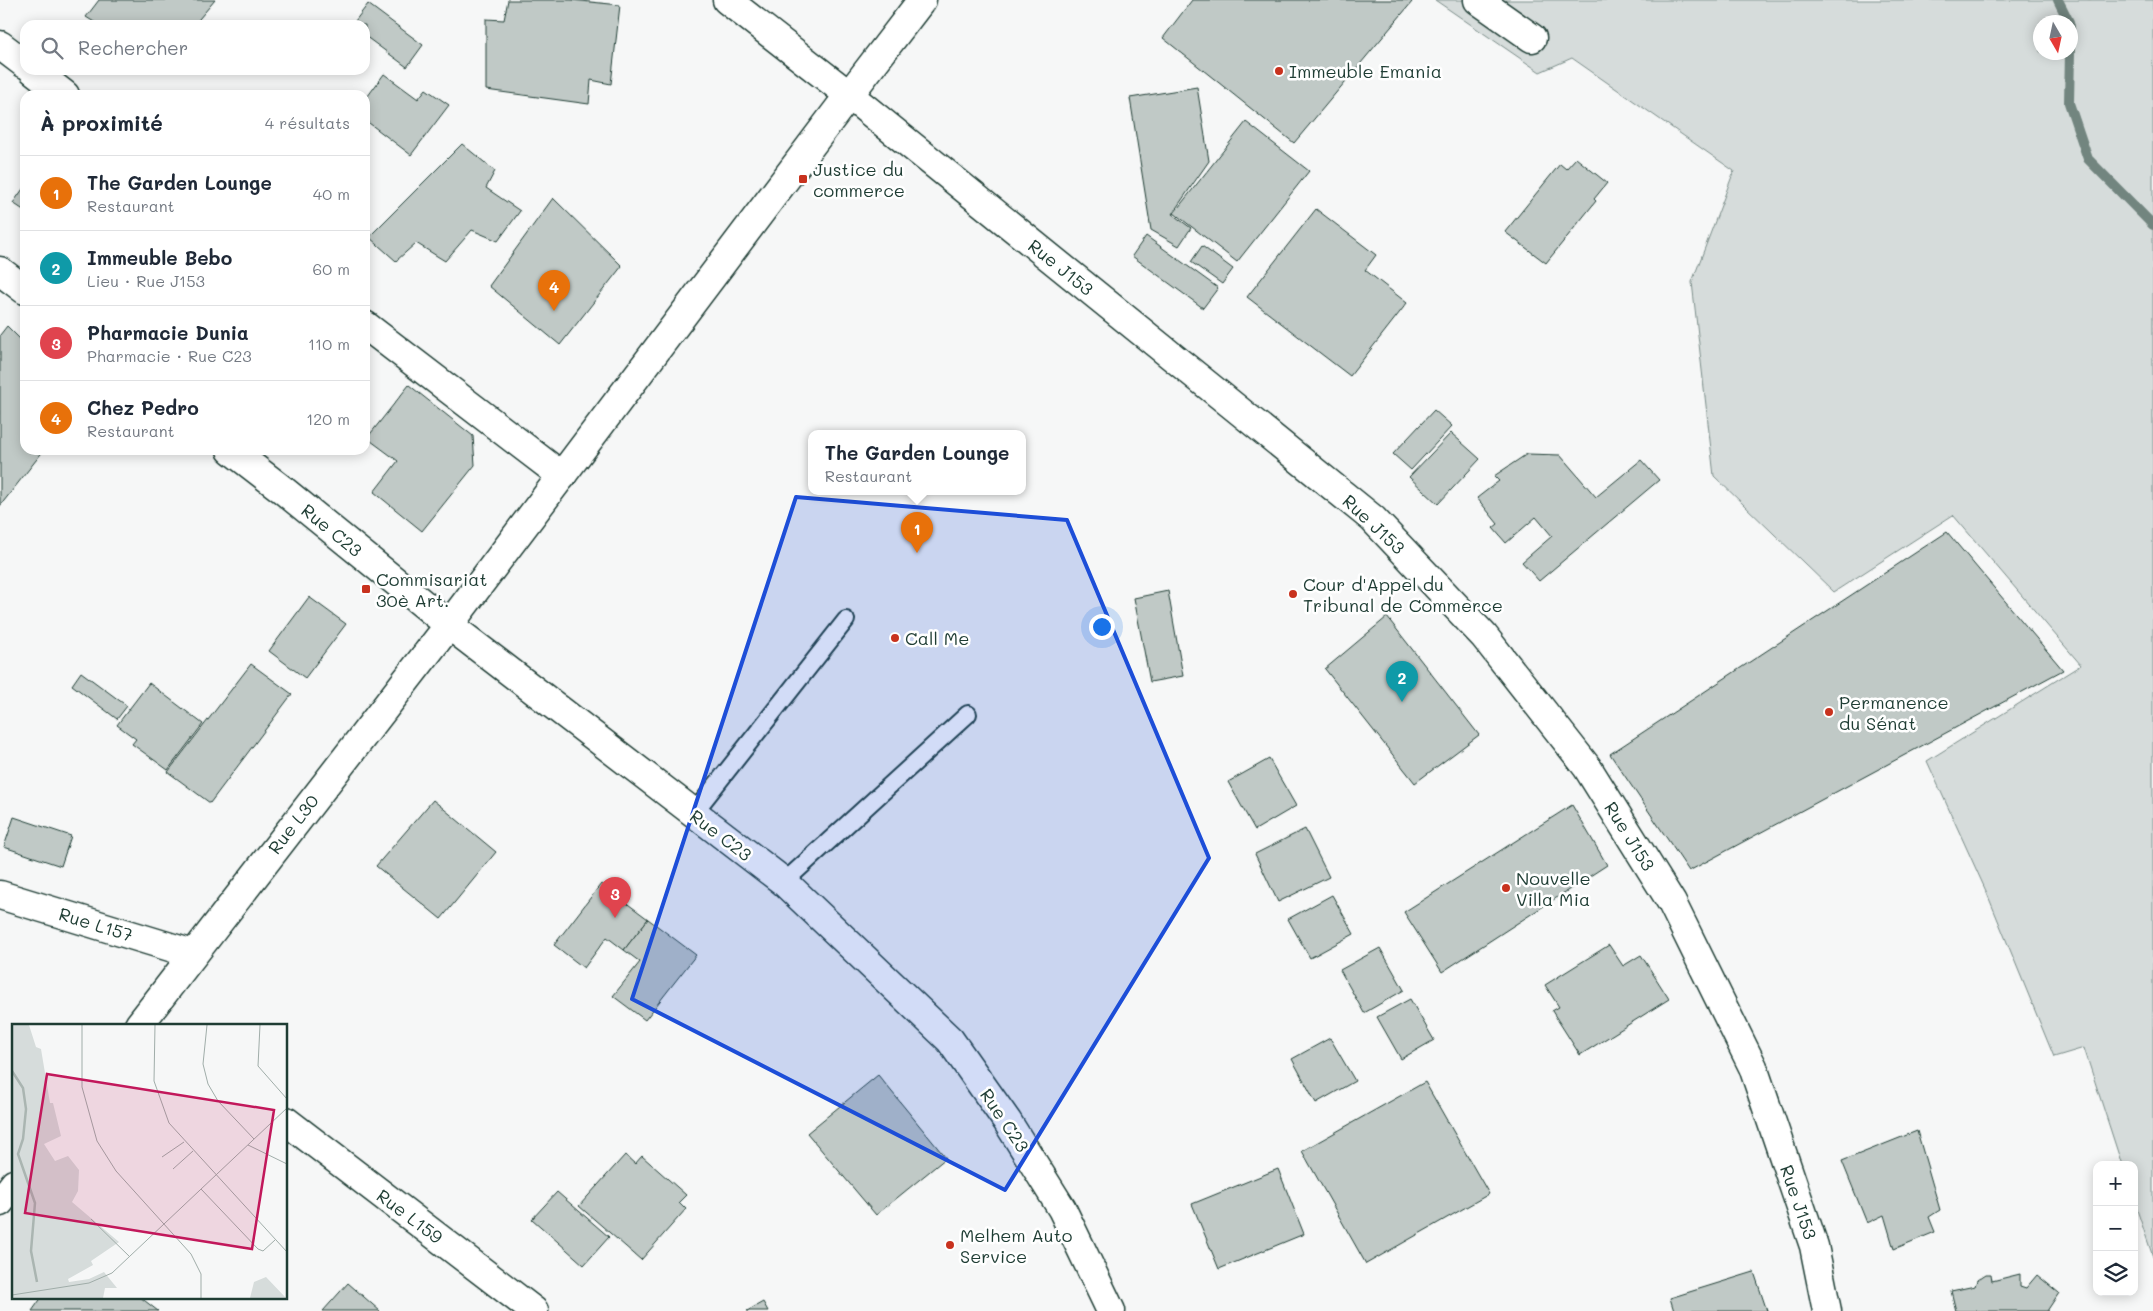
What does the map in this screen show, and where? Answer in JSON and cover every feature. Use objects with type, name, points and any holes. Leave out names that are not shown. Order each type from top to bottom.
[{"type":"street","name":"Rue J153","points":[[727,0],[849,94],[1373,519],[1484,636],[1587,767],[1672,903],[1753,1067],[1814,1246],[1827,1311]]},
{"type":"street","name":"Rue L30","points":[[149,1021],[193,954],[449,625],[922,0]]},
{"type":"street","points":[[1478,0],[1532,38]]},
{"type":"street","points":[[0,45],[20,60]]},
{"type":"street","points":[[39,75],[59,90]]},
{"type":"street","points":[[0,271],[20,286]]},
{"type":"street","points":[[370,329],[562,476]]},
{"type":"street","name":"Rue C23","points":[[238,455],[449,625],[784,882],[950,1040],[1007,1121],[1062,1209],[1111,1311]]},
{"type":"street","name":"Rue L157","points":[[0,895],[193,954]]},
{"type":"street","name":"Rue L159","points":[[288,1124],[534,1311]]},
{"type":"street","points":[[0,1202],[12,1187]]},
{"type":"lane","points":[[694,814],[846,620]]},
{"type":"lane","points":[[784,882],[968,714]]},
{"type":"highlighted area","points":[[796,497],[1067,520],[1209,858],[1005,1190],[632,999]]},
{"type":"shaded area","points":[[1435,0],[2153,0],[2153,1257],[2138,1213],[2138,1161],[2121,1161],[2084,1048],[2054,1057],[1986,891],[1927,761],[2081,665],[1953,515],[1834,592],[1714,476],[1692,282],[1734,171],[1572,58],[1540,72]]},
{"type":"building","points":[[99,0],[215,0],[198,20],[91,20],[86,17]]},
{"type":"building","points":[[508,0],[571,0],[620,5],[611,84],[591,80],[589,104],[486,90],[486,19],[504,20]]},
{"type":"building","name":"Immeuble Emania","points":[[1192,0],[1409,0],[1412,2],[1294,143],[1163,38]]},
{"type":"building","points":[[368,4],[423,45],[407,67],[370,40],[370,20],[356,20]]},
{"type":"building","points":[[384,74],[418,99],[426,89],[449,105],[411,155],[370,124],[370,93]]},
{"type":"building","points":[[1197,87],[1209,161],[1172,214],[1191,228],[1179,246],[1151,230],[1130,98]]},
{"type":"building","points":[[1246,122],[1309,171],[1237,262],[1174,213]]},
{"type":"building","points":[[462,144],[495,171],[486,188],[520,211],[498,241],[472,230],[445,261],[416,243],[396,261],[370,236]]},
{"type":"building","points":[[1576,158],[1607,183],[1594,199],[1596,201],[1546,263],[1505,232],[1560,164],[1566,169]]},
{"type":"building","points":[[20,193],[20,208],[13,203]]},
{"type":"building","points":[[553,198],[622,266],[560,345],[489,286]]},
{"type":"building","points":[[1316,209],[1376,255],[1365,270],[1407,303],[1350,376],[1247,297]]},
{"type":"building","points":[[1146,236],[1218,288],[1203,308],[1132,256]]},
{"type":"building","points":[[1202,246],[1233,269],[1222,284],[1191,262]]},
{"type":"building","points":[[7,326],[20,339],[20,455],[40,455],[0,506],[0,335]]},
{"type":"building","points":[[409,385],[473,436],[475,465],[422,531],[374,492],[398,461],[370,440],[370,434]]},
{"type":"building","points":[[1434,410],[1452,426],[1411,470],[1393,454]]},
{"type":"building","points":[[1451,433],[1480,459],[1438,504],[1409,477]]},
{"type":"building","points":[[1527,454],[1560,455],[1596,497],[1641,460],[1659,480],[1539,581],[1522,562],[1552,536],[1536,517],[1506,543],[1493,528],[1498,524],[1477,498],[1499,481],[1494,476]]},
{"type":"building","name":"Permanence du Sénat","points":[[1947,532],[2063,670],[1689,871],[1610,754]]},
{"type":"building","points":[[1168,591],[1183,676],[1150,682],[1134,598]]},
{"type":"building","points":[[309,597],[346,624],[305,678],[269,651]]},
{"type":"building","points":[[1387,617],[1479,735],[1415,783],[1325,669]]},
{"type":"building","points":[[251,664],[292,694],[210,803],[168,772]]},
{"type":"building","points":[[81,672],[127,706],[117,719],[72,685]]},
{"type":"building","points":[[149,683],[203,724],[168,770],[132,744],[136,739],[117,725]]},
{"type":"building","points":[[1269,759],[1296,806],[1255,830],[1228,782]]},
{"type":"building","points":[[433,800],[496,852],[441,919],[376,866]]},
{"type":"building","name":"Nouvelle Villa Mia","points":[[1572,805],[1607,865],[1442,972],[1404,912]]},
{"type":"building","points":[[14,817],[71,836],[61,866],[4,847]]},
{"type":"building","points":[[1305,829],[1329,877],[1278,902],[1255,854]]},
{"type":"building","points":[[601,884],[648,919],[624,950],[607,937],[584,968],[554,945]]},
{"type":"building","points":[[1332,895],[1354,934],[1310,958],[1288,919]]},
{"type":"building","points":[[648,919],[696,955],[645,1020],[613,996],[640,962],[624,950]]},
{"type":"building","points":[[1609,945],[1623,966],[1641,955],[1669,999],[1580,1055],[1552,1011],[1559,1007],[1545,985]]},
{"type":"building","points":[[1380,948],[1404,990],[1364,1013],[1340,970]]},
{"type":"building","points":[[1410,999],[1434,1040],[1401,1059],[1377,1017]]},
{"type":"building","points":[[1330,1038],[1355,1081],[1316,1103],[1292,1059]]},
{"type":"building","points":[[878,1075],[946,1158],[876,1215],[807,1133]]},
{"type":"building","points":[[1425,1082],[1489,1194],[1366,1264],[1302,1151]]},
{"type":"building","points":[[1917,1131],[1940,1210],[1929,1217],[1935,1232],[1894,1249],[1884,1215],[1867,1223],[1842,1161]]},
{"type":"building","points":[[625,1155],[635,1164],[642,1156],[686,1195],[679,1202],[686,1209],[641,1260],[579,1206]]},
{"type":"building","points":[[1278,1169],[1304,1234],[1219,1269],[1192,1204]]},
{"type":"building","points":[[557,1192],[609,1237],[584,1265],[532,1219]]},
{"type":"building","points":[[1754,1272],[1767,1311],[1674,1311],[1670,1298]]},
{"type":"building","points":[[1986,1274],[1991,1274],[1992,1281],[2020,1274],[2020,1286],[2026,1288],[2037,1275],[2059,1293],[2047,1311],[1956,1311],[1951,1291],[1975,1286],[1977,1280]]},
{"type":"building","points":[[348,1283],[380,1311],[323,1311]]},
{"type":"building","points":[[41,1298],[141,1298],[158,1311],[32,1311]]},
{"type":"building","points":[[763,1302],[768,1311],[747,1311]]},
{"type":"waterway","points":[[2058,0],[2066,15]]},
{"type":"waterway","points":[[2070,60],[2069,103],[2088,159],[2153,225]]},
{"type":"place","name":"Immeuble Emania","points":[[1279,71]]},
{"type":"place","name":"Justice du commerce","points":[[803,179]]},
{"type":"place","name":"Chez Pedro","points":[[554,311]]},
{"type":"place","name":"The Garden Lounge","points":[[917,553]]},
{"type":"place","name":"Commisariat 30è Art.","points":[[366,589]]},
{"type":"place","name":"Cour d'Appel du Tribunal de Commerce","points":[[1293,594]]},
{"type":"place","name":"Call Me","points":[[895,638]]},
{"type":"place","name":"Immeuble Bebo","points":[[1402,702]]},
{"type":"place","name":"Permanence du Sénat","points":[[1829,712]]},
{"type":"place","name":"Nouvelle Villa Mia","points":[[1506,888]]},
{"type":"place","name":"Pharmacie Dunia","points":[[615,918]]},
{"type":"place","name":"Melhem Auto Service","points":[[950,1245]]}]
